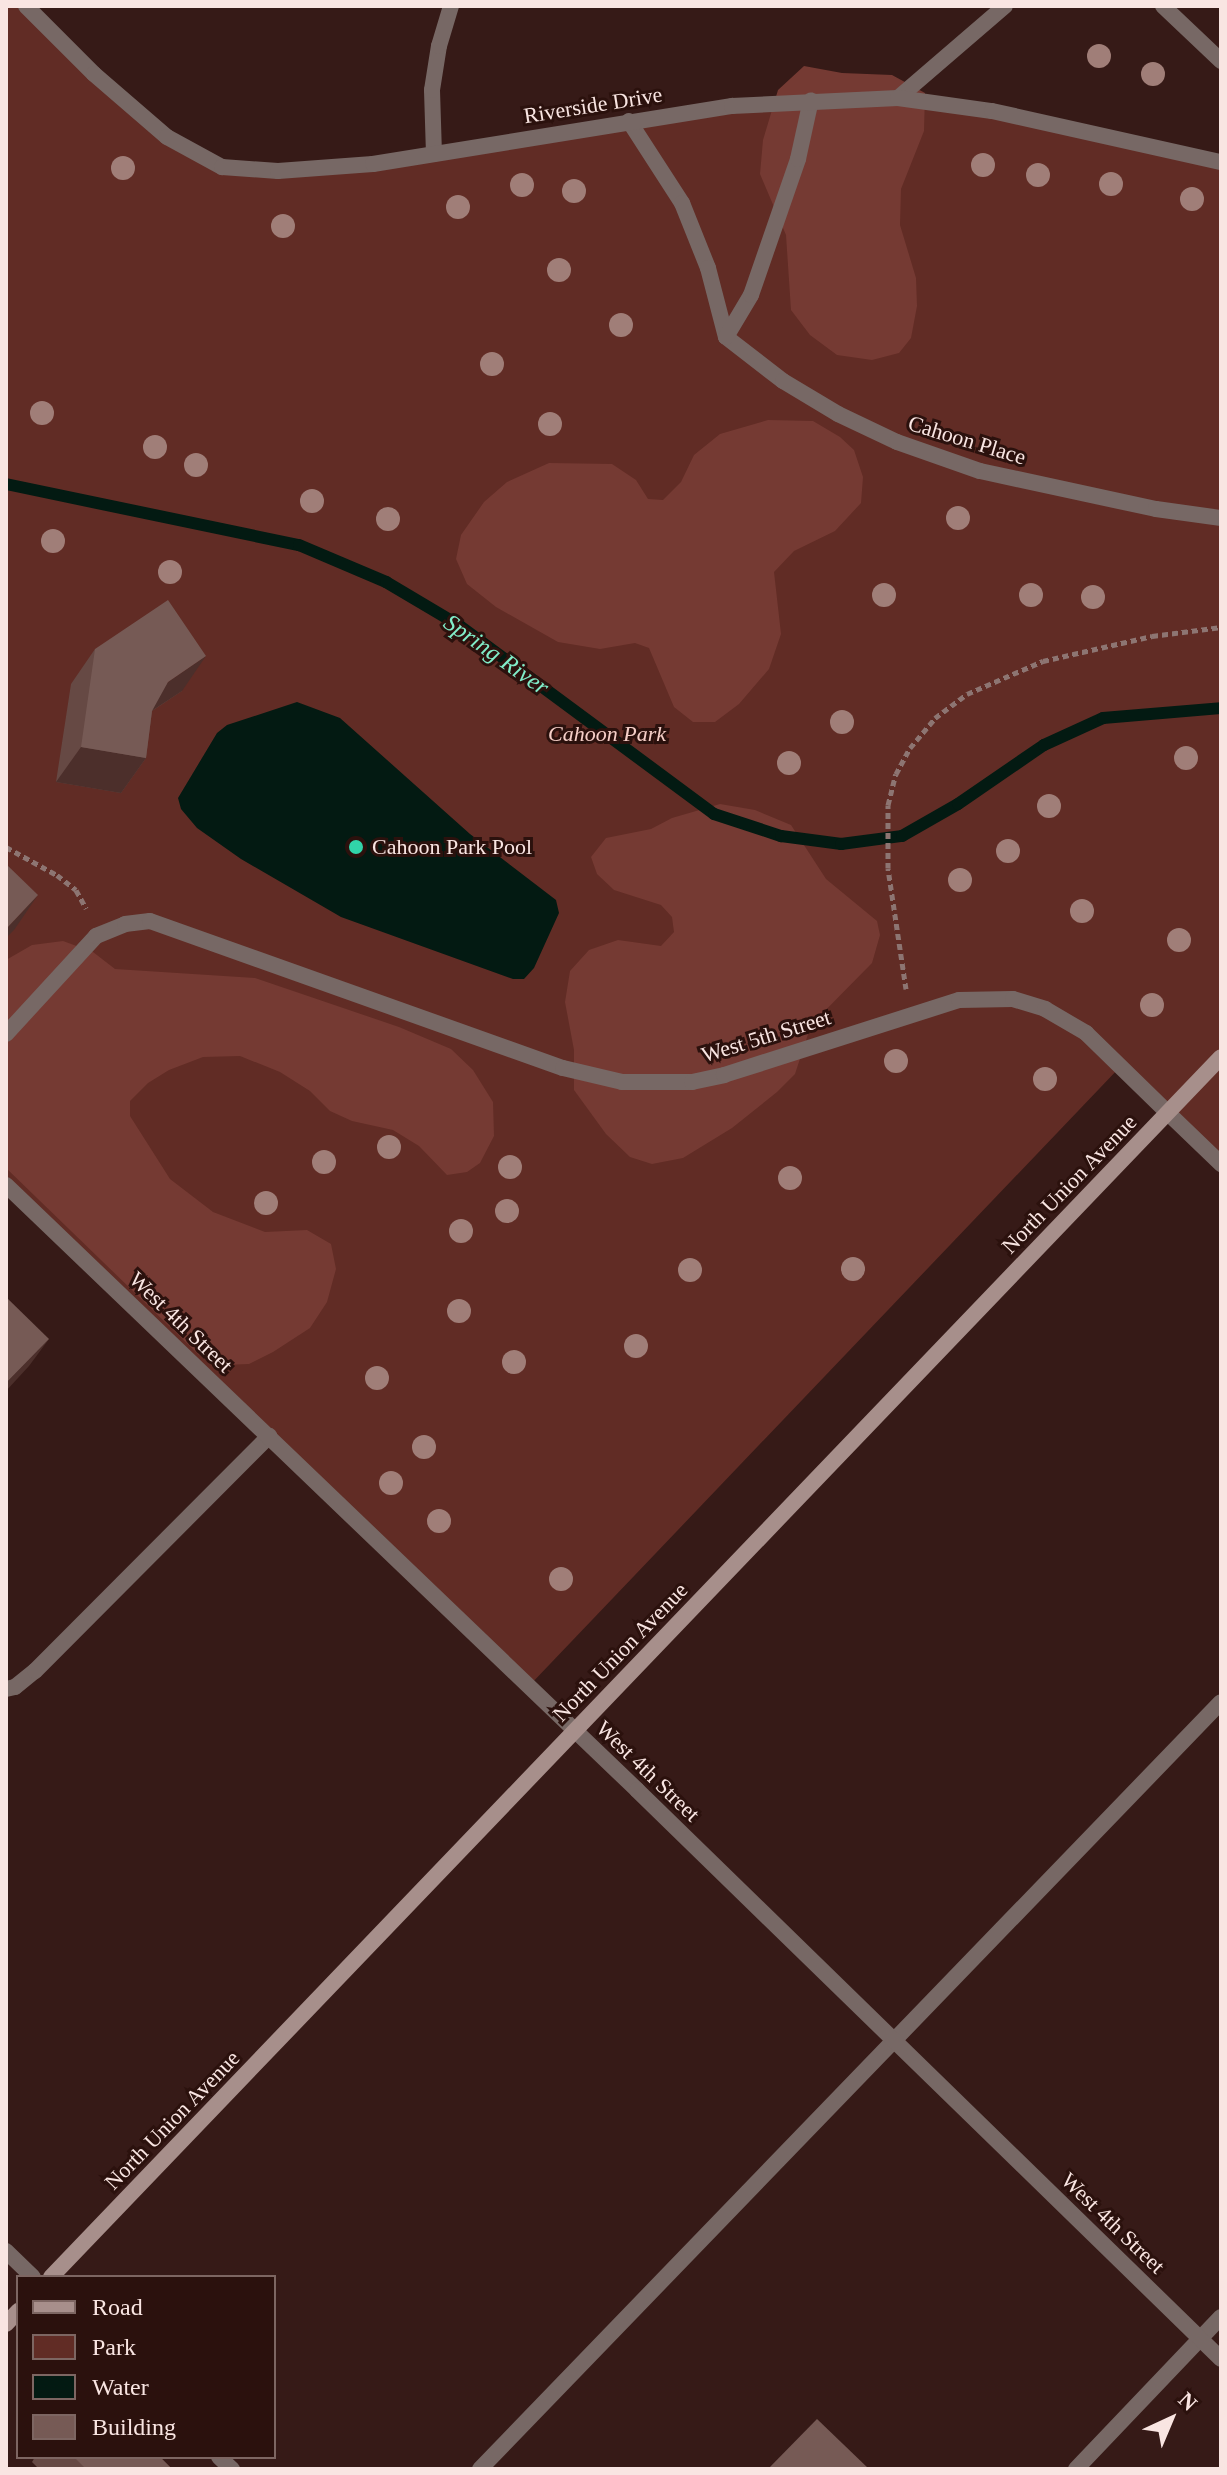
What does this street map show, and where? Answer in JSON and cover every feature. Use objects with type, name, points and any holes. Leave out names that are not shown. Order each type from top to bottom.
[{"type":"main road","name":"North Union Avenue","points":[[53,2275],[1221,1057]]},
{"type":"street","name":"Riverside Drive","points":[[26,6],[94,74],[167,137],[222,167],[278,171],[373,164],[732,106],[898,98],[992,111],[1221,162]]},
{"type":"street","points":[[434,154],[432,90],[439,46],[451,6]]},
{"type":"street","points":[[898,98],[1005,6]]},
{"type":"street","points":[[1163,6],[1221,61]]},
{"type":"street","points":[[726,337],[751,295],[798,159],[811,100]]},
{"type":"street","points":[[629,121],[682,203],[708,268],[726,337]]},
{"type":"street","name":"Cahoon Place","points":[[726,337],[783,381],[838,414],[897,442],[980,471],[1156,509],[1221,518]]},
{"type":"street","name":"West 5th Street","points":[[96,936],[125,924],[150,921],[563,1068],[622,1082],[692,1082],[724,1075],[909,1014],[959,1000],[994,997],[1045,1009],[1086,1033],[1221,1164]]},
{"type":"street","points":[[6,1034],[96,936]]},
{"type":"street","name":"West 4th Street","points":[[6,1185],[576,1731],[1221,2359]]},
{"type":"street","points":[[6,1689],[15,1687],[35,1671],[269,1436]]},
{"type":"street","points":[[480,2469],[1221,1702]]},
{"type":"street","points":[[6,2251],[31,2275]]},
{"type":"street","points":[[1076,2469],[1221,2317]]},
{"type":"path","points":[[909,1014],[888,868],[888,805],[896,774],[910,748],[935,718],[967,694],[1043,661],[1152,636],[1221,627]]},
{"type":"path","points":[[6,847],[57,875],[76,890],[96,936]]},
{"type":"green space","name":"Cahoon Park","points":[[6,6],[26,6],[201,158],[278,171],[580,128],[898,98],[1221,162],[1221,1164],[1120,1067],[529,1686],[6,1185]]},
{"type":"shaded area","points":[[804,66],[842,73],[892,75],[925,93],[924,131],[901,189],[900,225],[916,278],[917,306],[911,338],[899,353],[872,360],[837,355],[810,335],[791,310],[786,235],[760,174],[763,140],[778,90]]},
{"type":"shaded area","points":[[768,420],[813,421],[840,437],[854,450],[863,477],[861,503],[835,531],[794,551],[774,572],[781,634],[769,669],[739,704],[715,722],[693,722],[674,707],[649,648],[635,643],[600,649],[558,642],[496,607],[467,584],[456,559],[461,535],[484,502],[507,482],[549,463],[612,464],[636,480],[648,499],[663,500],[681,482],[694,455],[720,434]]},
{"type":"shaded area","points":[[720,804],[755,810],[791,825],[826,879],[877,921],[880,935],[872,963],[811,1025],[795,1074],[732,1128],[683,1158],[652,1164],[630,1157],[606,1134],[574,1090],[574,1050],[565,1002],[570,971],[589,950],[618,940],[661,946],[674,932],[672,917],[661,905],[614,890],[597,874],[591,857],[606,838],[651,829],[672,818]]},
{"type":"shaded area","points":[[63,941],[93,952],[115,969],[255,978],[399,1027],[451,1049],[473,1070],[493,1102],[494,1136],[480,1163],[467,1172],[447,1175],[419,1146],[393,1130],[352,1121],[330,1111],[310,1091],[280,1072],[240,1056],[203,1057],[169,1070],[148,1083],[130,1101],[130,1116],[170,1179],[213,1212],[265,1232],[307,1230],[331,1244],[336,1269],[327,1302],[310,1328],[273,1352],[249,1364],[223,1365],[199,1355],[6,1168],[6,960],[32,945]]},
{"type":"water","name":"Cahoon Park Pool","points":[[297,702],[340,718],[470,834],[556,900],[559,913],[534,968],[524,979],[513,979],[341,917],[241,859],[197,828],[181,809],[178,798],[217,733],[227,725]]},
{"type":"building","points":[[168,600],[206,656],[168,682],[152,711],[146,758],[81,747],[95,649]]},
{"type":"building","points":[[6,864],[38,895],[6,929]]},
{"type":"building","points":[[6,1297],[49,1339],[6,1383]]},
{"type":"building","points":[[817,2419],[869,2469],[768,2469]]},
{"type":"building","points":[[76,2459],[162,2459],[172,2469],[86,2469]]},
{"type":"waterway","name":"Spring River","points":[[6,484],[299,545],[386,582],[460,626],[714,814],[781,836],[841,844],[902,836],[958,804],[1044,745],[1103,718],[1221,708]]},
{"type":"place","name":"Cahoon Park Pool","points":[[356,847]]}]
